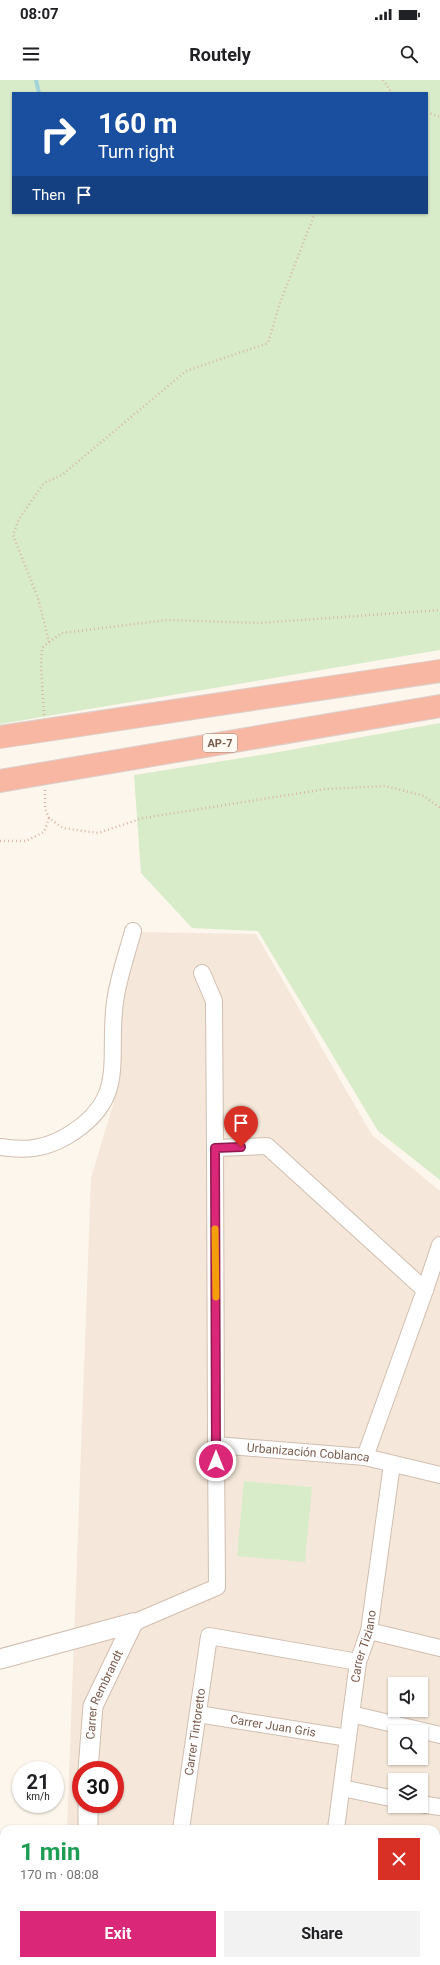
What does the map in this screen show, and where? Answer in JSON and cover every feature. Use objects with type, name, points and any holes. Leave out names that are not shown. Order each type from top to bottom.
[{"type":"highway","points":[[0,737],[440,671]]},
{"type":"highway","name":"AP-7","points":[[0,781],[440,706]]},
{"type":"street","points":[[0,1147],[27,1150],[43,1147],[57,1142],[75,1131],[100,1108],[108,1091],[112,1076],[114,1060],[115,1002],[133,931]]},
{"type":"street","points":[[0,1659],[133,1624],[217,1587],[214,1001],[202,973]]},
{"type":"street","points":[[215,1148],[267,1146],[424,1290]]},
{"type":"street","points":[[365,1457],[440,1245]]},
{"type":"street","name":"Urbanización Coblanca","points":[[216,1445],[365,1457],[440,1475]]},
{"type":"street","name":"Carrer Tiziano","points":[[337,1825],[358,1662],[369,1631],[392,1464]]},
{"type":"street","name":"Carrer Rembrandt","points":[[89,1761],[93,1706],[133,1624]]},
{"type":"street","points":[[369,1631],[440,1648]]},
{"type":"street","name":"Carrer Tintoretto","points":[[182,1825],[209,1636],[358,1662]]},
{"type":"street","name":"Carrer Juan Gris","points":[[198,1714],[348,1738]]},
{"type":"street","points":[[351,1714],[440,1735]]},
{"type":"street","points":[[342,1788],[388,1798]]},
{"type":"street","points":[[428,1805],[440,1807]]},
{"type":"street","points":[[88,1813],[88,1825]]},
{"type":"path","points":[[383,80],[391,92]]},
{"type":"path","points":[[428,112],[440,116]]},
{"type":"path","points":[[49,642],[38,598],[13,535],[19,519],[44,483],[62,475],[186,370],[268,343],[281,300],[315,214]]},
{"type":"path","points":[[44,719],[41,659],[42,648],[62,633],[166,620],[259,623],[440,610]]},
{"type":"path","points":[[45,786],[45,809],[49,818],[63,828],[98,832],[143,818],[326,789],[386,786],[424,796],[440,808]]},
{"type":"path","points":[[0,841],[26,841],[44,832],[49,818]]},
{"type":"shaded area","points":[[139,932],[256,934],[372,1135],[440,1191],[440,1825],[67,1825],[91,1178],[117,1091],[120,1010]]},
{"type":"green space","points":[[0,80],[440,80],[440,650],[0,724]]},
{"type":"green space","points":[[440,723],[440,1180],[378,1131],[258,931],[192,928],[141,873],[134,775],[273,753]]},
{"type":"green space","points":[[244,1481],[312,1487],[305,1562],[237,1556]]},
{"type":"waterway","points":[[36,80],[39,92]]},
{"type":"slow traffic","points":[[215,1229],[216,1297]]},
{"type":"route","points":[[216,1461],[215,1148],[241,1147]]}]
